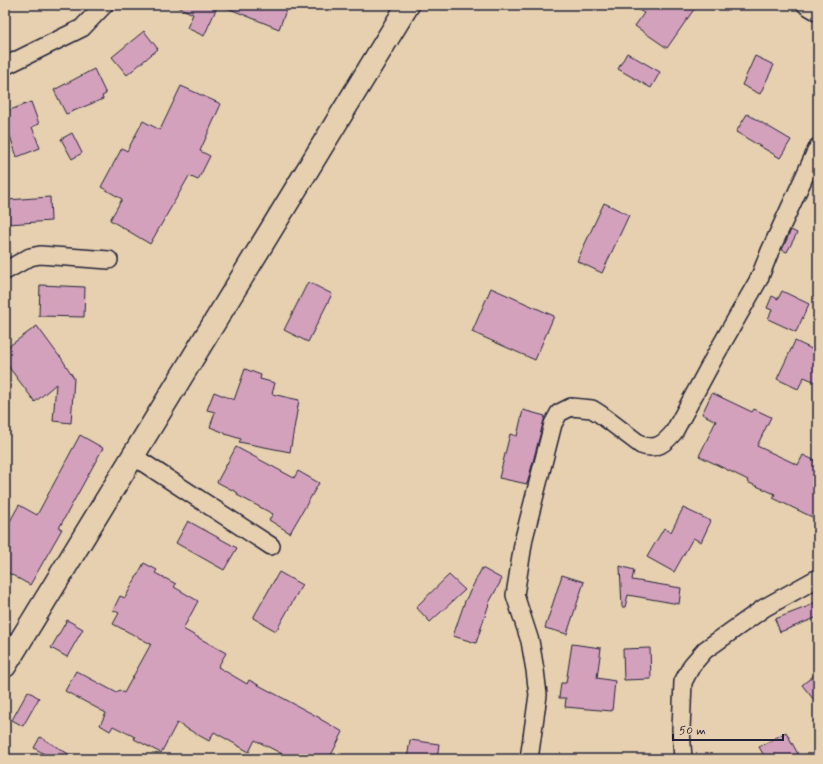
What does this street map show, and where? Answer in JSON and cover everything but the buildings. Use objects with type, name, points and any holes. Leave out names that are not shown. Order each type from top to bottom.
[{"type":"main road","points":[[5,665],[408,5]]},
{"type":"street","points":[[5,66],[82,28],[104,5]]},
{"type":"street","points":[[806,5],[818,12]]},
{"type":"street","points":[[529,759],[538,695],[536,670],[530,641],[515,595],[524,538],[553,424],[559,413],[570,407],[592,409],[641,445],[649,448],[659,446],[668,439],[674,432],[760,279],[770,251],[818,147]]},
{"type":"street","points":[[5,271],[30,257],[40,255],[109,260]]},
{"type":"street","points":[[133,456],[271,546]]},
{"type":"street","points":[[683,759],[681,729],[683,682],[692,665],[706,650],[764,608],[818,578]]}]
